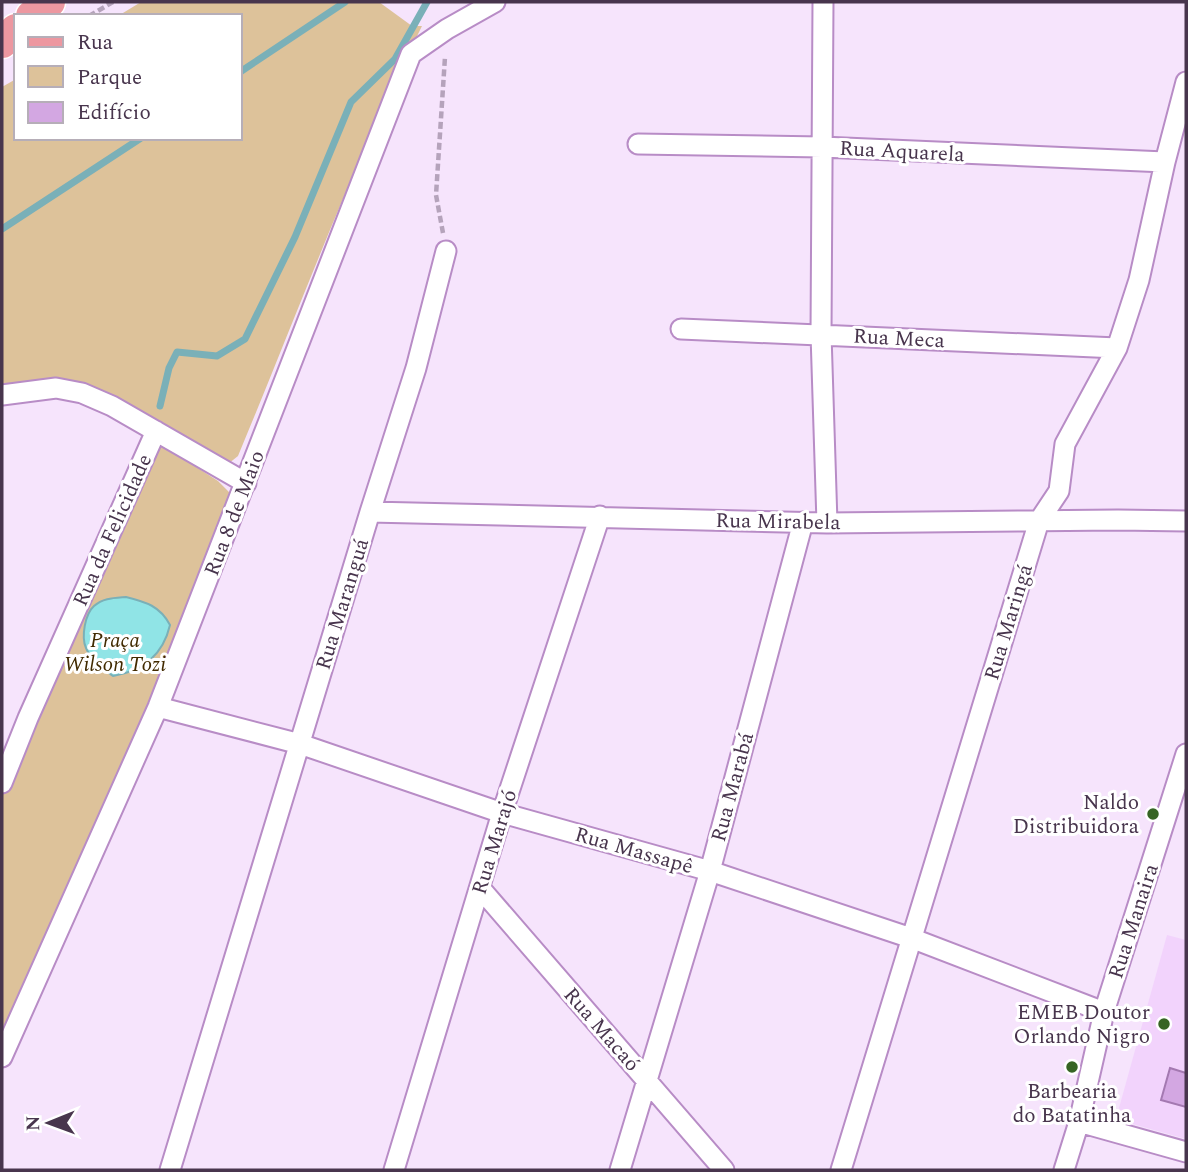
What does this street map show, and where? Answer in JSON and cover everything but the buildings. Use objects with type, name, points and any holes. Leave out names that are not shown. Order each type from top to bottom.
[{"type":"main road","points":[[34,14],[49,2]]},
{"type":"street","name":"Rua 8 de Maio","points":[[2,1057],[158,706],[411,54],[447,29],[495,2]]},
{"type":"street","points":[[823,2],[821,334],[827,523]]},
{"type":"street","name":"Rua Maringá","points":[[841,1170],[1039,521],[1059,491],[1065,444],[1117,348],[1139,280],[1186,82]]},
{"type":"street","name":"Rua Aquarela","points":[[638,144],[822,147],[1165,162]]},
{"type":"street","name":"Rua Maranguá","points":[[170,1170],[416,368],[446,251]]},
{"type":"street","name":"Rua Meca","points":[[681,329],[1117,348]]},
{"type":"street","points":[[2,395],[56,388],[82,393],[112,406],[246,483]]},
{"type":"street","name":"Rua da Felicidade","points":[[2,783],[28,718],[156,431]]},
{"type":"street","name":"Rua Mirabela","points":[[370,512],[803,523],[1186,521]]},
{"type":"street","name":"Rua Marajó","points":[[394,1170],[502,813],[600,516]]},
{"type":"street","name":"Rua Marabá","points":[[621,1170],[709,871],[803,523]]},
{"type":"street","name":"Rua Massapê","points":[[158,706],[300,744],[502,813],[709,871],[911,938],[1104,1012]]},
{"type":"street","name":"Rua Manaira","points":[[1064,1170],[1079,1122],[1104,1012],[1186,754]]},
{"type":"street","name":"Rua Macaó","points":[[480,888],[724,1170]]},
{"type":"street","points":[[1079,1122],[1186,1152]]},
{"type":"path","points":[[92,14],[113,2]]},
{"type":"path","points":[[446,251],[436,195],[447,29]]},
{"type":"shaded area","points":[[126,597],[152,606],[162,613],[170,625],[162,645],[150,660],[134,670],[113,676],[88,652],[84,638],[85,626],[88,614],[97,603]]},
{"type":"shaded area","name":"EMEB Doutor Orlando Nigro","points":[[1167,935],[1186,940],[1186,1139],[1129,1123],[1119,1108]]},
{"type":"green space","points":[[141,2],[379,2],[412,26],[422,26],[349,185],[238,456],[228,464],[105,392],[76,383],[2,388],[2,87],[14,80],[14,140],[242,140],[242,14],[121,14]]},
{"type":"green space","name":"Praça Wilson Tozi","points":[[151,438],[218,481],[231,494],[162,680],[2,1045],[2,791]]},
{"type":"waterway","points":[[242,71],[345,2]]},
{"type":"waterway","points":[[160,406],[169,368],[177,352],[217,356],[245,339],[295,237],[351,102],[395,59],[427,2]]},
{"type":"waterway","points":[[2,229],[138,140]]},
{"type":"place","name":"Naldo Distribuidora","points":[[1153,814]]},
{"type":"place","name":"EMEB Doutor Orlando Nigro","points":[[1164,1024]]},
{"type":"place","name":"Barbearia do Batatinha","points":[[1072,1067]]}]
